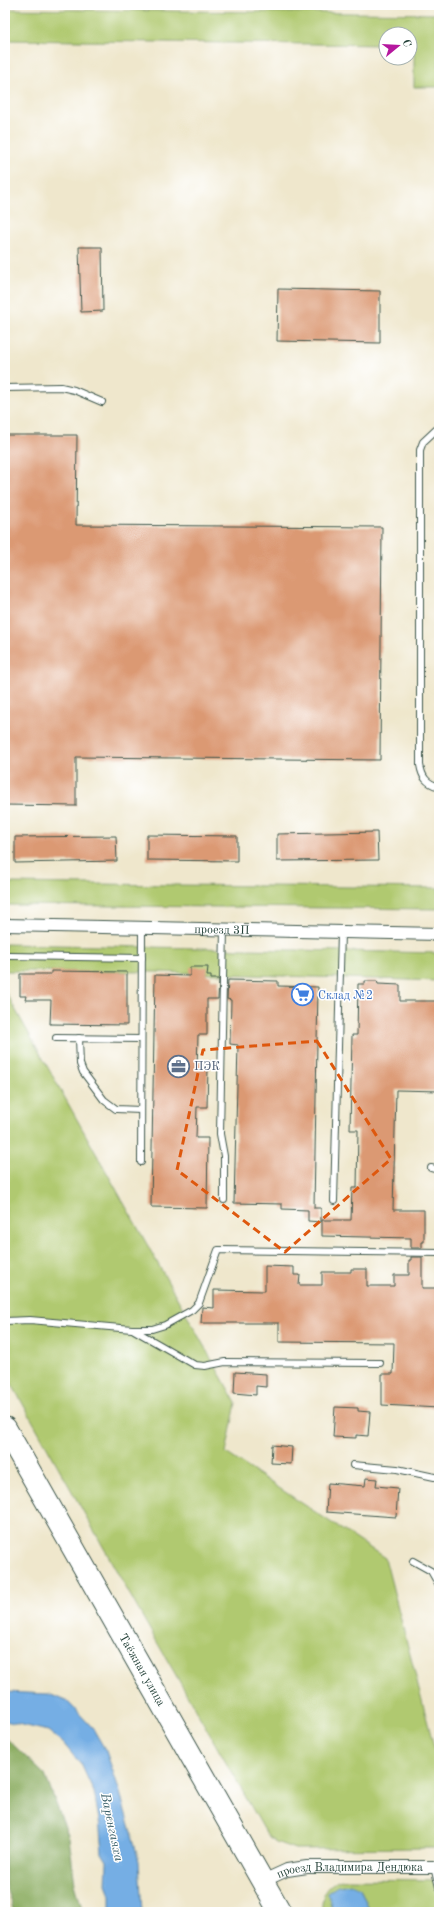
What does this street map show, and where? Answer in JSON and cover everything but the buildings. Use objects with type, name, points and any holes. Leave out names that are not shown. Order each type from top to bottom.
[{"type":"highway","name":"Таёжная улица","points":[[5,1428],[280,1912]]},
{"type":"street","name":"проезд 3П","points":[[5,925],[439,934]]},
{"type":"street","name":"проезд Владимира Дендюка","points":[[263,1881],[287,1870],[307,1867],[436,1867]]},
{"type":"lane","points":[[5,388],[61,387],[74,390],[102,402]]},
{"type":"lane","points":[[439,426],[423,442],[420,450],[420,764],[421,774],[427,783],[439,787]]},
{"type":"lane","points":[[141,1162],[142,928]]},
{"type":"lane","points":[[224,929],[220,1134],[224,1156],[224,1200]]},
{"type":"lane","points":[[334,1201],[341,932]]},
{"type":"lane","points":[[9,956],[142,958]]},
{"type":"lane","points":[[56,1038],[141,1039]]},
{"type":"lane","points":[[78,1038],[80,1064],[83,1072],[104,1100],[116,1109],[141,1110]]},
{"type":"lane","points":[[431,1168],[439,1170]]},
{"type":"lane","points":[[5,1320],[30,1320],[132,1329],[152,1329],[165,1325],[192,1310],[199,1303],[218,1250],[439,1252]]},
{"type":"lane","points":[[132,1329],[195,1365],[200,1366],[225,1362],[380,1363]]},
{"type":"lane","points":[[353,1464],[397,1469],[439,1478]]},
{"type":"lane","points":[[413,1561],[431,1571],[439,1585]]},
{"type":"lane","points":[[436,1867],[439,1887]]},
{"type":"highlighted area","points":[[317,1041],[391,1159],[285,1252],[177,1170],[203,1050]]},
{"type":"green space","points":[[5,9],[439,14],[439,87],[414,87],[414,66],[418,66],[418,26],[378,26],[378,45],[5,40]]},
{"type":"green space","points":[[5,883],[439,888],[439,909],[5,905]]},
{"type":"green space","points":[[5,944],[439,953],[439,981],[156,972],[5,971]]},
{"type":"green space","points":[[5,991],[236,1403],[226,1453],[385,1558],[439,1766],[439,1848],[295,1849],[276,1842],[268,1836],[5,1372]]},
{"type":"green space","points":[[5,1737],[45,1775],[69,1838],[75,1884],[83,1912],[14,1912],[5,1885]]},
{"type":"green space","points":[[341,1880],[439,1880],[439,1912],[370,1912],[360,1888],[331,1907],[332,1912],[322,1912],[324,1894],[330,1885]]},
{"type":"water","name":"Варенгаяха","points":[[5,1692],[49,1694],[68,1702],[92,1727],[106,1751],[119,1789],[139,1861],[142,1912],[110,1912],[110,1895],[106,1885],[107,1861],[102,1853],[99,1820],[94,1792],[82,1766],[63,1743],[48,1731],[5,1721]]},
{"type":"water","points":[[351,1884],[360,1888],[370,1912],[332,1912],[328,1892],[338,1886]]},
{"type":"place","name":"Склад №2","points":[[303,995]]},
{"type":"place","name":"ПЭК","points":[[178,1066]]}]
